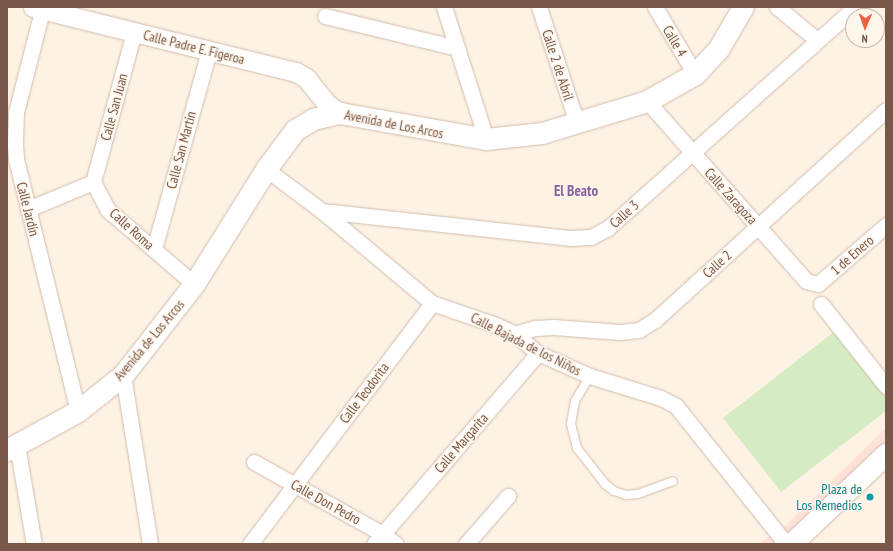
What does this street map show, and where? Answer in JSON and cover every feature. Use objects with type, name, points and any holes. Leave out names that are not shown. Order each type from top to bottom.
[{"type":"main road","name":"Avenida de Los Arcos","points":[[12,447],[78,411],[123,375],[194,284],[266,169],[295,130],[313,119],[340,113],[461,137],[486,139],[542,133],[647,101],[695,74],[719,48],[743,7]]},
{"type":"main road","points":[[791,544],[886,454]]},
{"type":"street","points":[[444,7],[486,139]]},
{"type":"street","name":"Calle 2 de Abril","points":[[539,7],[577,123]]},
{"type":"street","name":"Calle 4","points":[[655,7],[695,74]]},
{"type":"street","points":[[777,7],[817,40]]},
{"type":"street","name":"Calle 3","points":[[322,211],[570,238],[591,237],[608,228],[691,152],[855,7]]},
{"type":"street","name":"Calle Padre E. Figeroa","points":[[40,8],[296,72],[306,78],[327,104],[340,113]]},
{"type":"street","name":"Calle Jardín","points":[[40,8],[14,128],[16,159],[78,411]]},
{"type":"street","points":[[325,16],[457,48]]},
{"type":"street","name":"Calle San Juan","points":[[93,182],[134,32]]},
{"type":"street","name":"Calle San Martín","points":[[154,249],[209,51]]},
{"type":"street","name":"Calle Zaragoza","points":[[647,101],[806,281],[818,284]]},
{"type":"street","name":"Calle 2","points":[[515,334],[535,328],[554,327],[620,332],[639,330],[655,320],[886,110]]},
{"type":"street","name":"Calle Bajada de los Niños","points":[[266,169],[322,211],[432,302],[467,313],[515,334],[538,353],[590,376],[661,398],[676,406],[786,544]]},
{"type":"street","points":[[28,209],[93,182]]},
{"type":"street","name":"Calle Roma","points":[[93,182],[108,210],[194,284]]},
{"type":"street","name":"1 de Enero","points":[[818,284],[886,225]]},
{"type":"street","name":"Calle Teodorita","points":[[250,544],[432,302]]},
{"type":"street","points":[[821,304],[886,386]]},
{"type":"street","name":"Calle Margarita","points":[[379,539],[538,353]]},
{"type":"street","points":[[123,375],[150,544]]},
{"type":"street","points":[[12,447],[34,544]]},
{"type":"street","name":"Calle Don Pedro","points":[[254,462],[295,484],[379,539],[396,544]]},
{"type":"street","points":[[466,544],[508,496]]},
{"type":"lane","points":[[590,376],[575,401],[572,424],[577,448],[605,484],[614,491],[626,495],[638,494],[673,481]]},
{"type":"shaded area","points":[[886,428],[886,442],[868,462],[779,544],[758,544],[783,528]]},
{"type":"green space","points":[[835,331],[886,396],[886,411],[781,492],[723,418]]},
{"type":"place","name":"Plaza de Los Remedios","points":[[870,497]]},
{"type":"district","name":"El Beato","points":[[576,191]]}]
